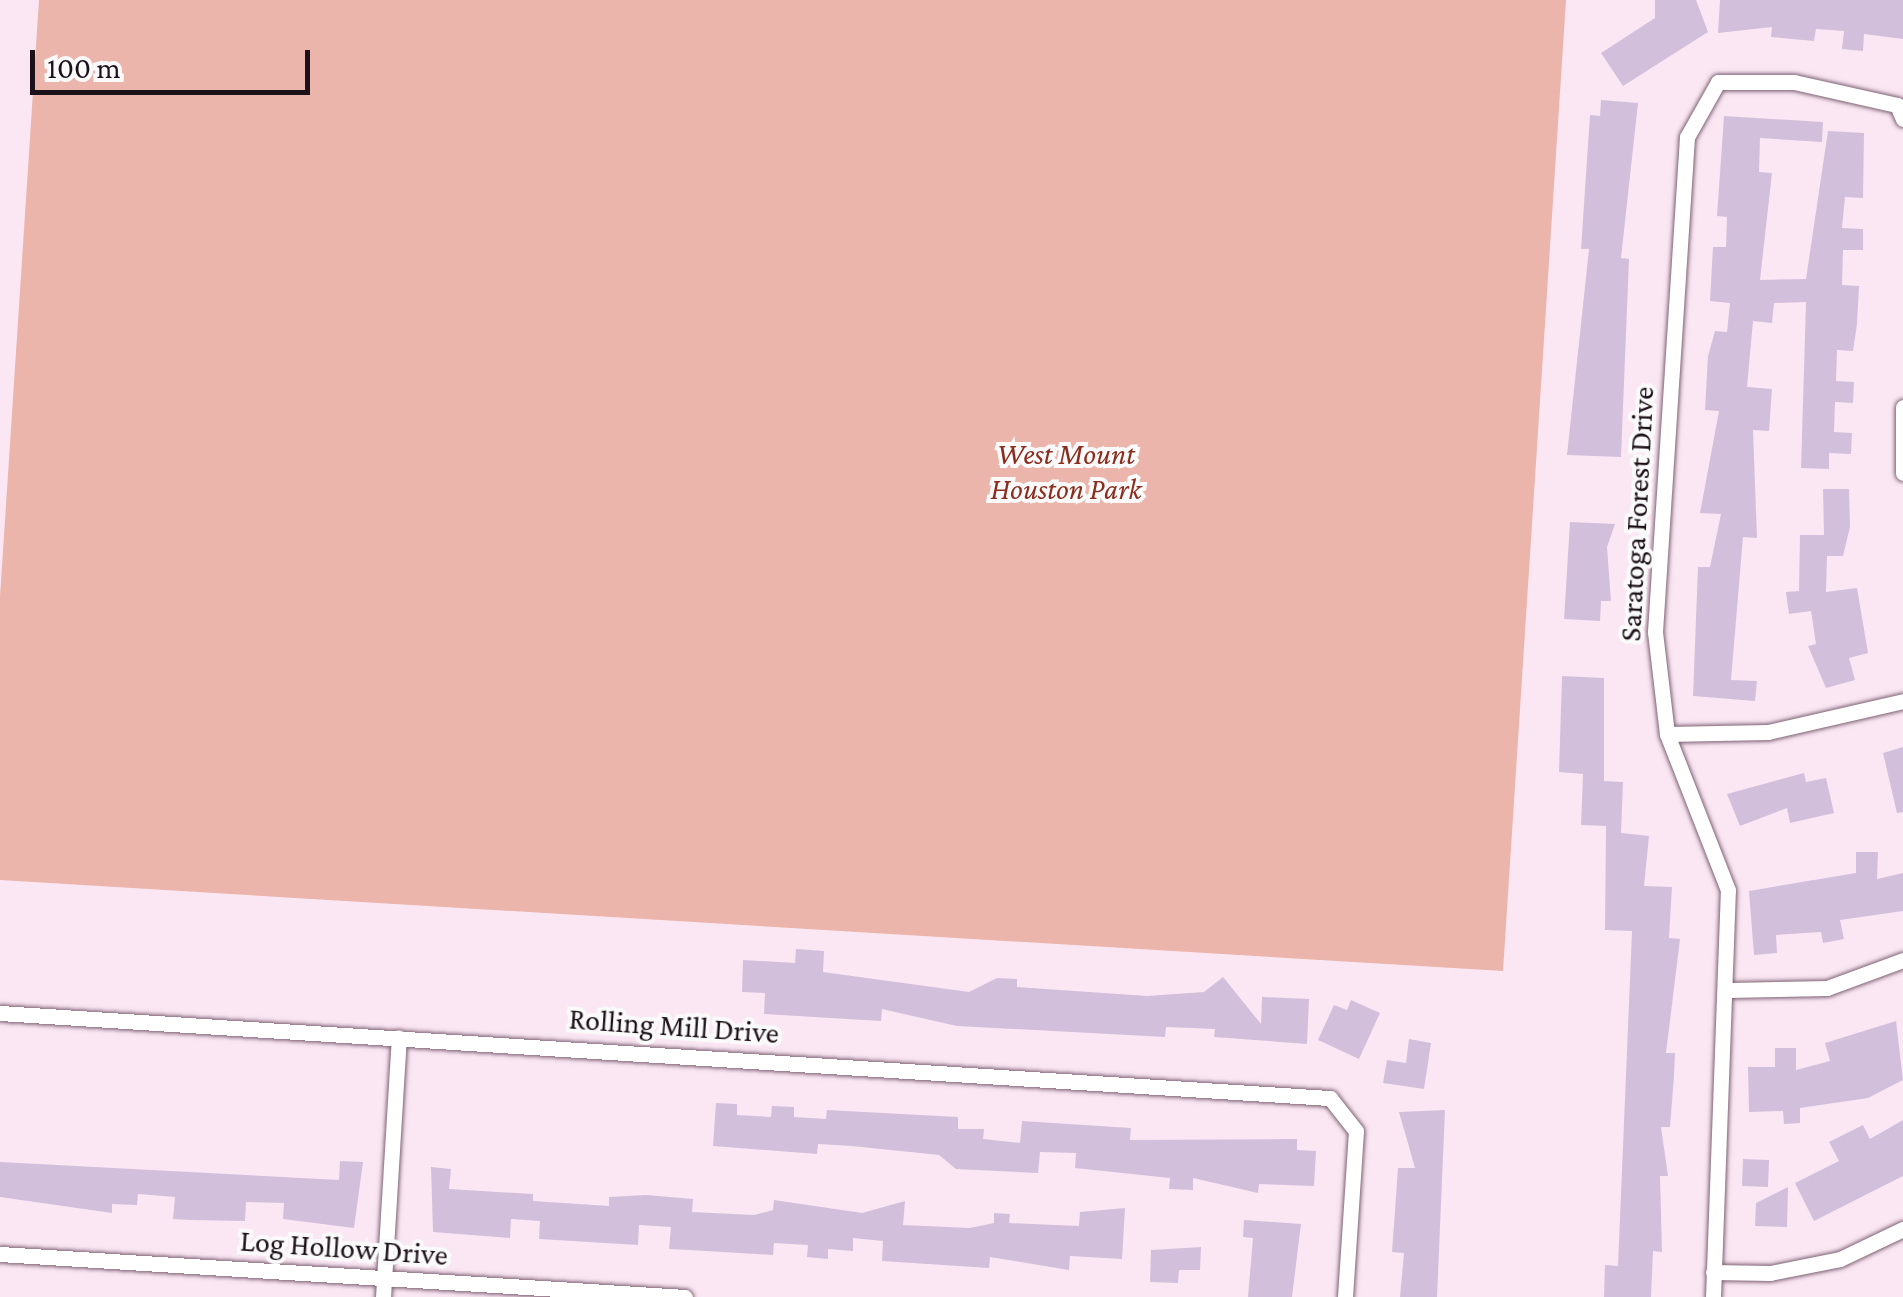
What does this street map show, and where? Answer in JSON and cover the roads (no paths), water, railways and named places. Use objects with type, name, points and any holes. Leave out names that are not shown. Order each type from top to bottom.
[{"type":"street","name":"Saratoga Forest Drive","points":[[1714,1297],[1729,990],[1728,890],[1666,734],[1655,632],[1687,137],[1711,86],[1794,82],[1900,112]]},
{"type":"street","points":[[1903,407],[1903,473]]},
{"type":"street","points":[[1666,734],[1768,732],[1903,702]]},
{"type":"street","points":[[1729,990],[1827,988],[1903,960]]},
{"type":"street","name":"Rolling Mill Drive","points":[[0,1013],[1255,1090],[1330,1098],[1356,1131],[1345,1297]]},
{"type":"street","points":[[383,1297],[398,1037]]},
{"type":"street","points":[[1713,1272],[1770,1274],[1840,1259],[1903,1229]]},
{"type":"street","name":"Log Hollow Drive","points":[[0,1254],[685,1297]]},
{"type":"park label","name":"West Mount Houston Park","points":[[1066,471]]}]
